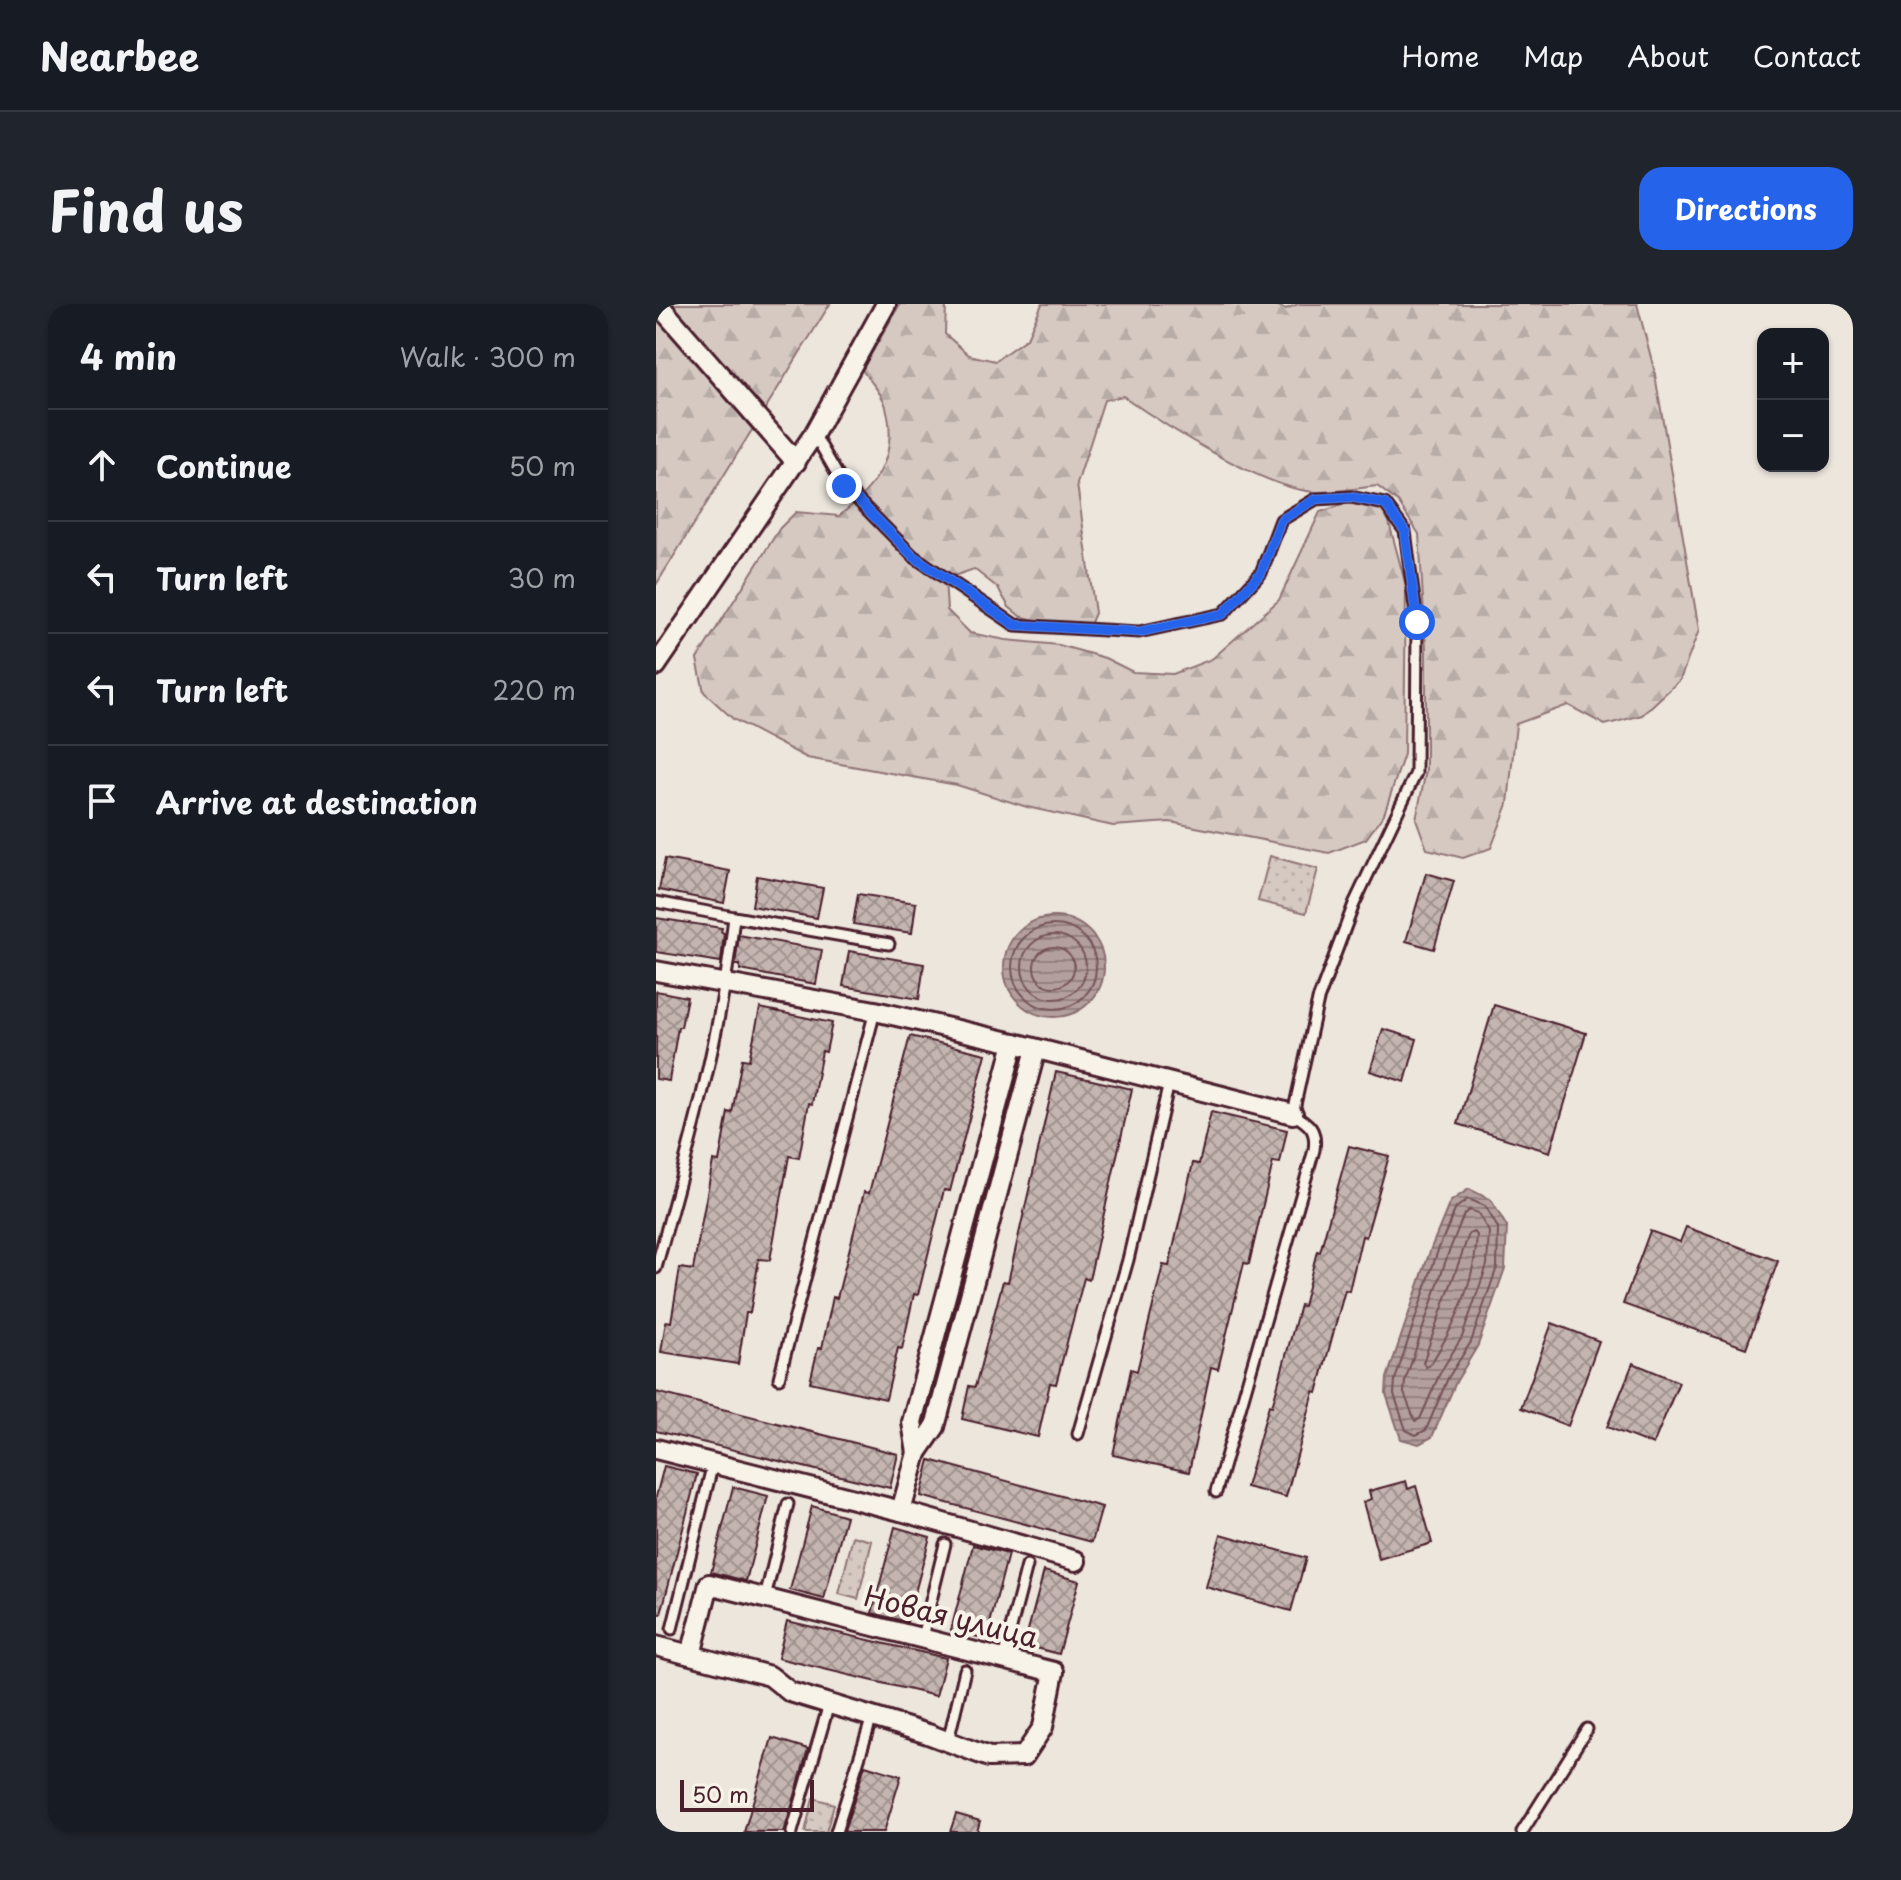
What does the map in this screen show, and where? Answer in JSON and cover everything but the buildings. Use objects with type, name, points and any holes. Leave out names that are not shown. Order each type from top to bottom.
[{"type":"street","points":[[658,304],[796,462]]},
{"type":"street","points":[[656,666],[814,434],[886,304]]},
{"type":"street","points":[[656,971],[875,1011],[1293,1114]]},
{"type":"street","points":[[917,1453],[912,1422],[1014,1043]]},
{"type":"street","points":[[901,1511],[917,1453],[935,1427],[1036,1049]]},
{"type":"street","points":[[979,1175],[1001,1180]]},
{"type":"street","points":[[940,1324],[961,1329]]},
{"type":"street","points":[[656,1449],[901,1511],[1076,1561]]},
{"type":"street","name":"Новая улица","points":[[656,1646],[770,1676],[790,1692],[948,1741],[989,1757],[1024,1756],[1043,1727],[1054,1672],[709,1584],[691,1655]]},
{"type":"lane","points":[[814,434],[844,486],[913,556],[1015,625],[1139,632],[1223,614],[1261,573],[1281,520],[1316,499],[1351,497],[1385,504],[1405,531],[1417,622],[1416,773],[1354,904],[1318,1000],[1293,1114],[1309,1123],[1316,1135],[1314,1150],[1216,1492]]},
{"type":"lane","points":[[656,902],[889,944]]},
{"type":"lane","points":[[656,1268],[698,1116],[727,985],[734,917]]},
{"type":"lane","points":[[779,1378],[875,1011]]},
{"type":"lane","points":[[1078,1434],[1128,1260],[1169,1083]]},
{"type":"lane","points":[[672,1629],[713,1463]]},
{"type":"lane","points":[[765,1598],[788,1504]]},
{"type":"lane","points":[[922,1637],[945,1544]]},
{"type":"lane","points":[[1003,1659],[1027,1566]]},
{"type":"lane","points":[[948,1741],[965,1670]]},
{"type":"lane","points":[[792,1832],[829,1704]]},
{"type":"lane","points":[[836,1832],[872,1717]]},
{"type":"lane","points":[[1522,1832],[1587,1729]]},
{"type":"green space","points":[[656,304],[830,304],[656,585]]},
{"type":"green space","points":[[900,304],[946,304],[945,334],[969,355],[995,361],[1027,338],[1042,304],[1273,304],[1286,309],[1298,304],[1637,304],[1654,369],[1699,630],[1680,680],[1642,715],[1605,725],[1568,705],[1516,724],[1508,804],[1491,848],[1463,858],[1427,849],[1416,819],[1426,771],[1426,648],[1419,534],[1398,502],[1377,486],[1315,492],[1270,480],[1189,439],[1123,396],[1104,400],[1077,484],[1095,613],[1089,627],[1057,626],[1020,616],[1009,607],[998,588],[974,569],[945,579],[947,610],[970,633],[1059,645],[1105,658],[1133,672],[1173,674],[1212,659],[1279,600],[1320,512],[1348,503],[1386,511],[1406,586],[1404,754],[1384,814],[1366,839],[1329,853],[1170,822],[1113,826],[1027,807],[957,785],[807,758],[733,719],[704,692],[697,659],[780,528],[796,512],[839,516],[874,482],[887,456],[889,425],[884,402],[862,370]]},
{"type":"green space","points":[[1270,856],[1318,869],[1306,913],[1258,901]]},
{"type":"green space","points":[[853,1536],[872,1541],[858,1599],[839,1594]]},
{"type":"green space","points":[[813,1798],[834,1804],[826,1832],[805,1832]]},
{"type":"water","points":[[1054,917],[1082,925],[1096,939],[1104,967],[1096,995],[1082,1009],[1054,1017],[1026,1009],[1012,995],[1004,967],[1012,939],[1026,925]]},
{"type":"water","points":[[1469,1189],[1491,1200],[1507,1227],[1505,1268],[1478,1345],[1456,1382],[1432,1437],[1419,1444],[1401,1439],[1386,1394],[1387,1378],[1450,1202]]},
{"type":"route","points":[[844,486],[913,556],[1015,625],[1139,632],[1223,614],[1261,573],[1281,520],[1316,499],[1351,497],[1385,504],[1405,531],[1417,622]]}]
